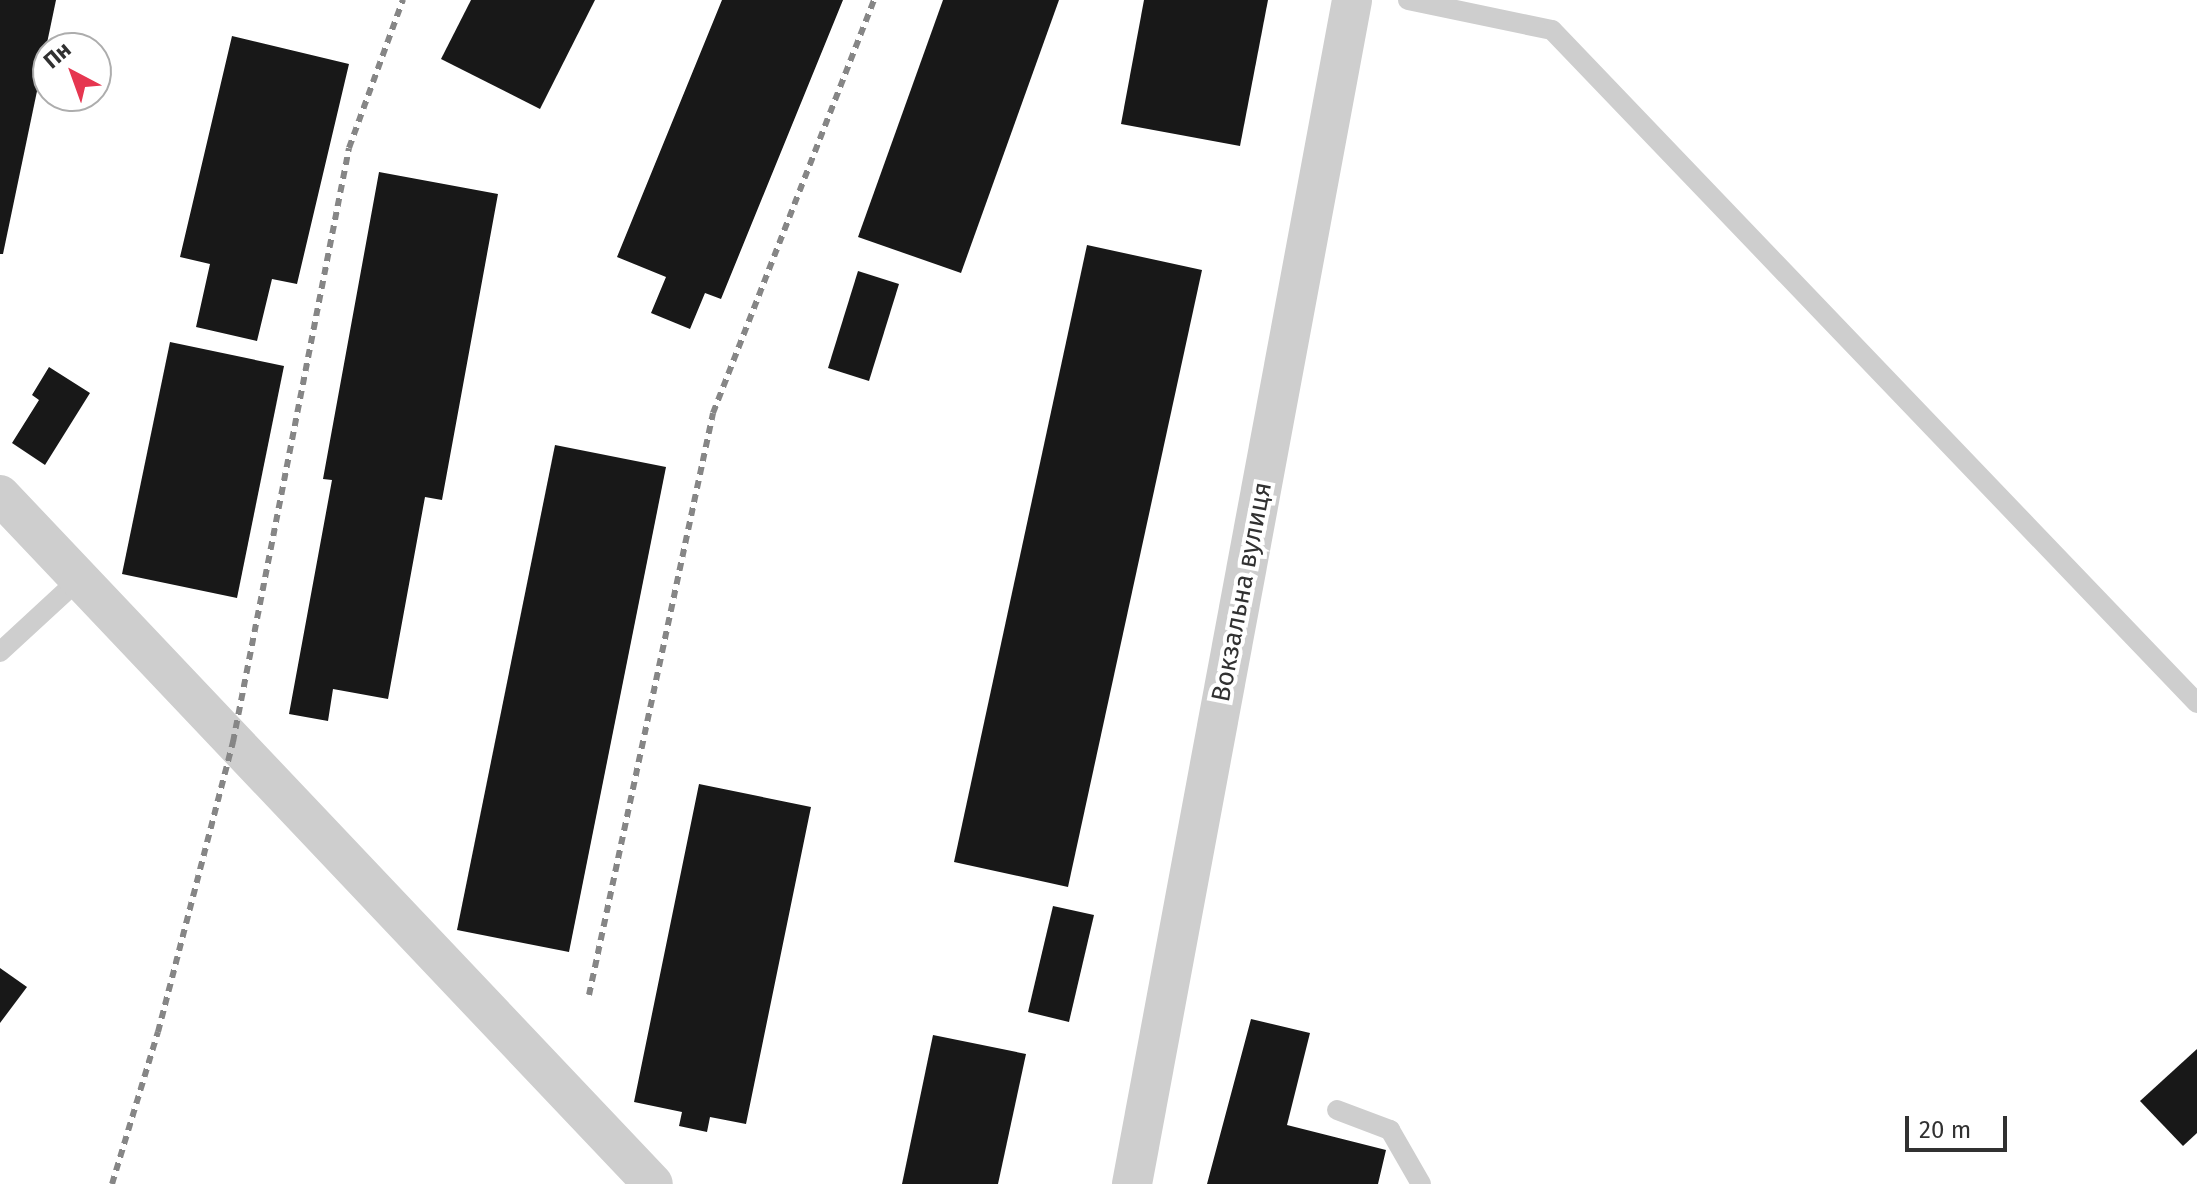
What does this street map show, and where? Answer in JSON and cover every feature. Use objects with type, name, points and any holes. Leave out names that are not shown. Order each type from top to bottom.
[{"type":"street","name":"Вокзальна вулиця","points":[[1132,1184],[1352,0]]},
{"type":"street","points":[[0,495],[77,581],[653,1184]]},
{"type":"lane","points":[[1408,0],[1552,30],[2197,703]]},
{"type":"lane","points":[[0,652],[77,581]]},
{"type":"lane","points":[[1337,1110],[1390,1130],[1421,1184]]},
{"type":"building","points":[[0,0],[56,0],[49,32],[32,32],[33,112],[3,254],[0,254]]},
{"type":"building","points":[[471,0],[595,0],[540,109],[441,59]]},
{"type":"building","points":[[722,0],[843,0],[721,299],[705,293],[690,329],[651,313],[666,277],[617,257]]},
{"type":"building","points":[[943,0],[1059,0],[961,273],[858,237]]},
{"type":"building","points":[[1144,0],[1268,0],[1240,146],[1121,124]]},
{"type":"building","points":[[232,36],[349,64],[297,284],[272,279],[257,341],[196,327],[210,264],[180,257]]},
{"type":"building","points":[[379,172],[498,194],[442,500],[425,497],[388,699],[333,689],[328,721],[289,714],[332,480],[323,479]]},
{"type":"building","points":[[1087,245],[1202,270],[1068,887],[954,862]]},
{"type":"building","points":[[858,271],[899,284],[869,381],[828,368]]},
{"type":"building","points":[[170,342],[284,366],[237,598],[122,574]]},
{"type":"building","points":[[49,367],[90,393],[45,465],[12,443],[39,400],[32,395]]},
{"type":"building","points":[[555,445],[666,467],[569,952],[457,930]]},
{"type":"building","points":[[699,784],[811,807],[746,1124],[710,1117],[707,1132],[679,1126],[682,1112],[634,1102]]},
{"type":"building","points":[[1053,906],[1094,915],[1069,1022],[1028,1012]]},
{"type":"building","points":[[0,968],[27,987],[0,1023]]},
{"type":"building","points":[[1251,1019],[1310,1033],[1287,1125],[1386,1150],[1378,1184],[1207,1184]]},
{"type":"building","points":[[933,1035],[1026,1054],[998,1184],[902,1184]]},
{"type":"building","points":[[2197,1049],[2197,1133],[2183,1146],[2140,1101]]},
{"type":"railway","points":[[112,1184],[158,1032],[233,742],[349,148],[403,0]]},
{"type":"railway","points":[[589,995],[713,413],[874,0]]}]
